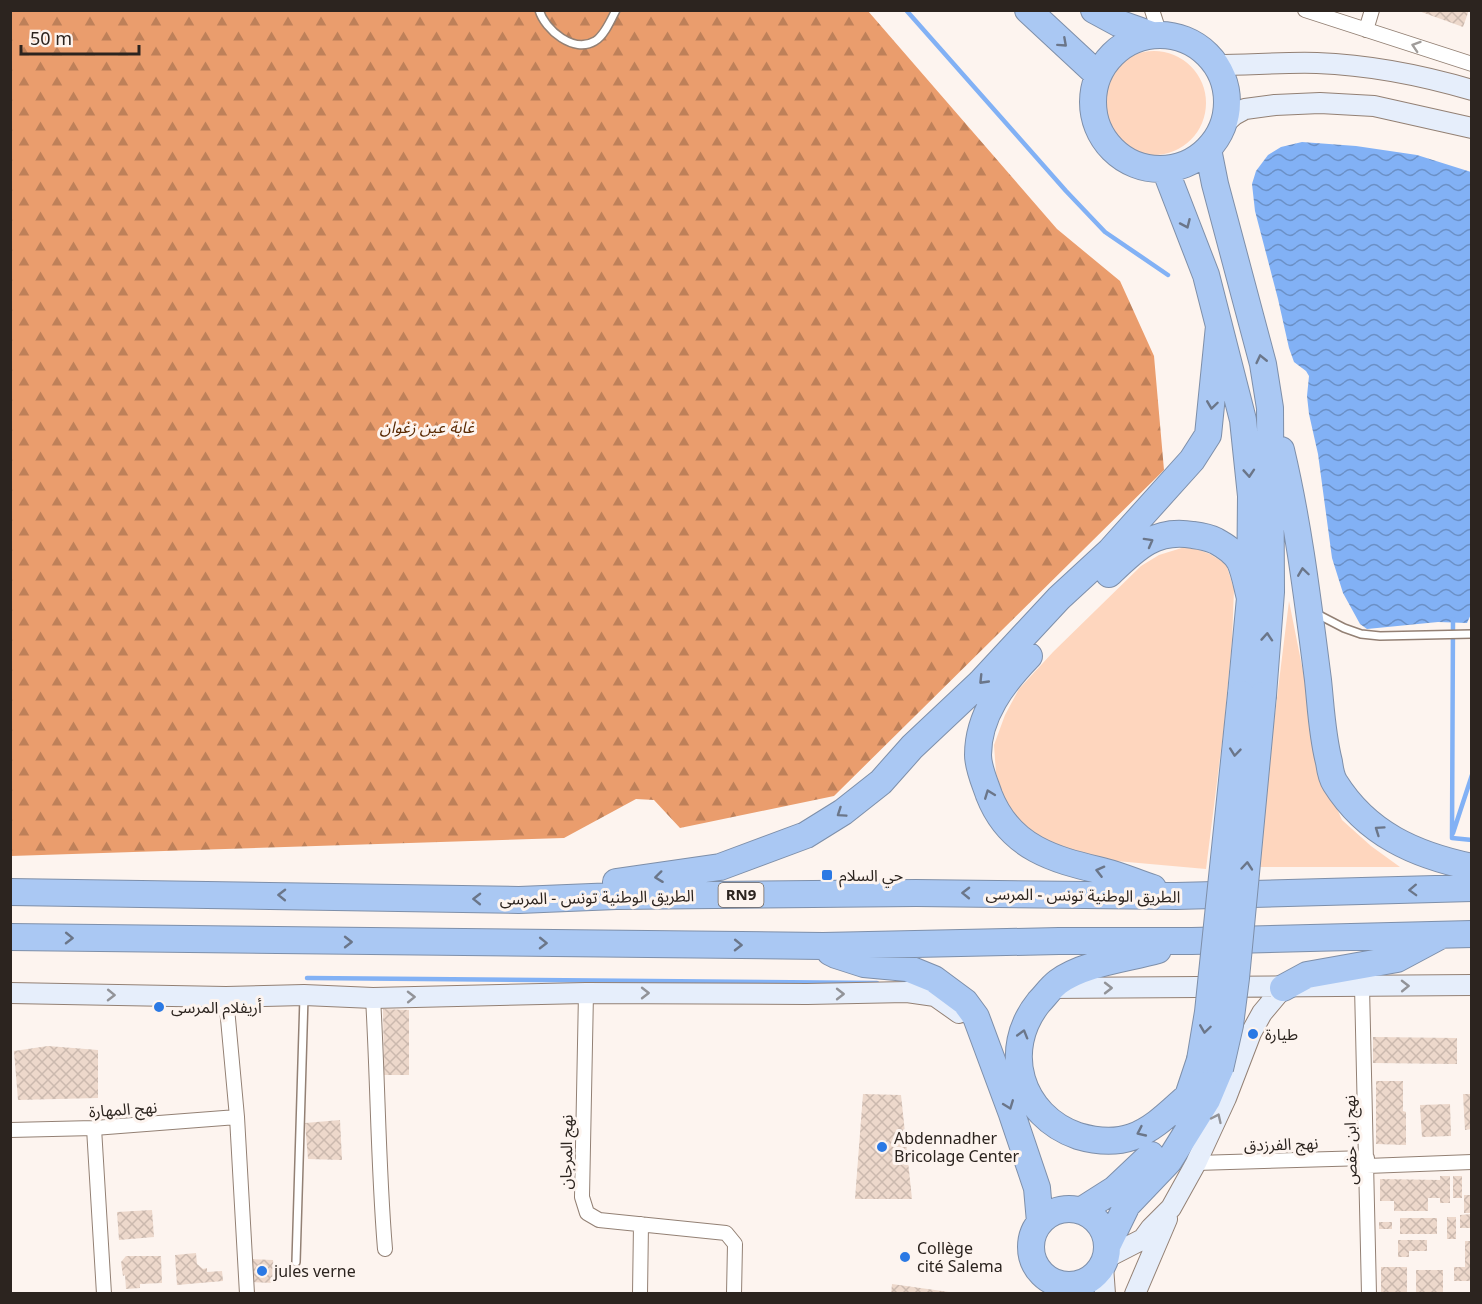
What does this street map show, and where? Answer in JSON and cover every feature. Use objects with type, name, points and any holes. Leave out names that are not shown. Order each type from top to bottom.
[{"type":"highway","points":[[1028,10],[1098,75]]},
{"type":"highway","points":[[1094,10],[1118,23],[1155,27],[1197,46],[1216,65],[1223,79],[1227,94],[1227,110],[1223,125],[1208,149],[1196,159],[1181,166],[1165,169],[1149,169],[1135,164],[1121,157],[1109,147],[1095,120],[1093,105],[1098,75],[1107,60],[1120,48],[1155,27]]},
{"type":"highway","points":[[1208,149],[1215,184],[1263,364],[1270,408],[1292,497],[1309,610],[1323,741],[1334,781],[1347,801],[1372,825],[1398,843],[1434,858],[1472,867]]},
{"type":"highway","points":[[1165,169],[1206,275],[1243,420],[1251,496],[1252,694],[1236,978],[1230,1025],[1210,1065],[1187,1097],[1150,1129],[1130,1138],[1107,1141],[1088,1139],[1063,1130],[1044,1116],[1027,1091],[1020,1074],[1019,1061],[1020,1042],[1025,1026],[1049,988],[1075,971],[1192,941]]},
{"type":"highway","points":[[519,900],[581,887],[720,867],[806,835],[843,812],[881,782],[912,747],[980,683],[1059,598],[1110,551],[1192,460],[1208,435],[1215,384],[1219,326]]},
{"type":"highway","points":[[1252,694],[1271,592],[1270,408]]},
{"type":"highway","points":[[1176,896],[1107,872],[1063,861],[1022,841],[1010,830],[992,802],[978,757],[979,743],[990,705],[1011,675],[1078,602],[1146,542],[1170,533],[1209,537],[1228,549],[1239,561],[1250,598]]},
{"type":"highway","name":"الطريق الوطنية تونس - المرسى","points":[[10,892],[519,900],[616,896],[916,893],[1176,896],[1472,888]]},
{"type":"highway","points":[[1283,988],[1306,975],[1397,959],[1444,934]]},
{"type":"highway","points":[[10,937],[823,946],[1059,941],[1192,941],[1472,934]]},
{"type":"highway","points":[[823,946],[836,955],[864,964],[906,968],[934,979],[971,1009],[976,1017],[1037,1188],[1040,1222]]},
{"type":"highway","points":[[1106,1256],[1104,1230],[1094,1218],[1082,1210],[1066,1209],[1052,1213],[1040,1222],[1033,1235],[1031,1250],[1035,1264],[1051,1280],[1076,1289],[1095,1276],[1106,1256],[1127,1205],[1169,1161],[1207,1100],[1210,1065]]},
{"type":"highway","points":[[1082,1210],[1115,1189],[1152,1153],[1184,1111],[1187,1097]]},
{"type":"street","points":[[1305,10],[1472,64]]},
{"type":"street","points":[[1366,30],[1372,10]]},
{"type":"street","points":[[1216,65],[1317,63],[1379,68],[1472,90]]},
{"type":"street","points":[[1223,125],[1245,109],[1320,103],[1374,106],[1472,128]]},
{"type":"street","points":[[1049,988],[1472,985]]},
{"type":"street","name":"نهج ابن حفص","points":[[1362,986],[1369,1293]]},
{"type":"street","points":[[1135,1293],[1171,1208],[1196,1163],[1240,1065],[1251,1033],[1262,1013],[1283,988]]},
{"type":"street","points":[[10,993],[226,997],[304,995],[373,998],[586,993],[923,993],[935,996],[953,1007],[987,1048]]},
{"type":"street","name":"نهج المرجان","points":[[586,993],[582,1197],[587,1213],[599,1220],[726,1233],[735,1244],[734,1293]]},
{"type":"street","points":[[226,997],[237,1117],[247,1293]]},
{"type":"street","points":[[373,998],[385,1249]]},
{"type":"street","name":"نهج المهارة","points":[[10,1130],[94,1128],[237,1117]]},
{"type":"street","points":[[94,1128],[104,1293]]},
{"type":"street","name":"نهج الفرزدق","points":[[1196,1163],[1472,1162]]},
{"type":"street","points":[[1105,1293],[1106,1256],[1143,1239],[1171,1208]]},
{"type":"street","points":[[640,1224],[640,1293]]},
{"type":"lane","points":[[539,10],[548,27],[558,36],[577,44],[588,45],[598,40],[616,10]]},
{"type":"lane","points":[[1309,610],[1360,634],[1380,636],[1472,634]]},
{"type":"lane","points":[[296,1262],[304,995]]},
{"type":"shaded area","points":[[1154,51],[1174,55],[1191,66],[1202,83],[1206,103],[1202,123],[1191,140],[1174,151],[1154,155],[1134,151],[1117,140],[1106,123],[1102,103],[1106,83],[1117,66],[1134,55]]},
{"type":"shaded area","points":[[1188,546],[1210,554],[1226,564],[1234,589],[1224,726],[1206,869],[1105,860],[1063,849],[1038,835],[1014,816],[1002,793],[996,773],[994,745],[1005,715],[1019,689],[1053,652],[1141,566],[1159,555]]},
{"type":"shaded area","points":[[1289,601],[1325,782],[1342,820],[1371,846],[1400,867],[1256,867]]},
{"type":"green space","name":"غابة عين زغوان","points":[[10,11],[868,11],[1057,229],[1120,281],[1154,356],[1164,470],[834,796],[680,828],[654,800],[636,799],[564,838],[11,856]]},
{"type":"water","points":[[1302,142],[1356,146],[1417,155],[1471,172],[1472,612],[1467,623],[1438,622],[1367,629],[1360,624],[1343,593],[1332,558],[1318,454],[1309,414],[1307,396],[1309,376],[1294,362],[1289,348],[1255,211],[1252,184],[1256,171],[1268,155],[1281,147]]},
{"type":"building","points":[[1416,10],[1469,10],[1463,27]]},
{"type":"building","points":[[383,1009],[409,1010],[409,1075],[384,1075]]},
{"type":"building","points":[[1373,1037],[1457,1038],[1457,1064],[1373,1063]]},
{"type":"building","points":[[48,1046],[98,1050],[98,1098],[18,1100],[14,1051]]},
{"type":"building","points":[[1376,1081],[1403,1081],[1406,1145],[1376,1144]]},
{"type":"building","name":"Abdennadher Bricolage Center","points":[[863,1094],[901,1095],[912,1199],[855,1199]]},
{"type":"building","points":[[1463,1094],[1472,1094],[1472,1129],[1465,1130]]},
{"type":"building","points":[[1450,1104],[1451,1136],[1422,1137],[1420,1105]]},
{"type":"building","points":[[340,1120],[342,1160],[308,1159],[305,1123]]},
{"type":"building","points":[[1440,1176],[1450,1176],[1450,1203],[1440,1203],[1440,1198],[1428,1198],[1428,1211],[1394,1211],[1394,1201],[1380,1201],[1380,1179],[1440,1180]]},
{"type":"building","points":[[1453,1176],[1462,1176],[1462,1198],[1453,1198]]},
{"type":"building","points":[[1464,1195],[1472,1195],[1472,1213],[1464,1213]]},
{"type":"building","points":[[152,1210],[154,1237],[119,1240],[117,1212]]},
{"type":"building","points":[[1472,1214],[1472,1228],[1460,1228],[1460,1215]]},
{"type":"building","points":[[1447,1217],[1456,1217],[1456,1239],[1447,1239]]},
{"type":"building","points":[[1400,1218],[1437,1218],[1437,1234],[1400,1234]]},
{"type":"building","points":[[1379,1222],[1392,1222],[1392,1229],[1379,1229]]},
{"type":"building","points":[[1398,1240],[1427,1240],[1427,1251],[1409,1251],[1409,1257],[1398,1257]]},
{"type":"building","points":[[1465,1241],[1472,1241],[1472,1281],[1454,1281],[1454,1267],[1465,1267]]},
{"type":"building","points":[[196,1253],[197,1264],[203,1269],[207,1268],[207,1272],[222,1271],[223,1281],[177,1285],[175,1255]]},
{"type":"building","points":[[126,1256],[161,1256],[162,1283],[140,1284],[140,1288],[126,1289],[121,1262]]},
{"type":"building","name":"jules verne","points":[[250,1259],[273,1260],[275,1283],[251,1282]]},
{"type":"building","points":[[1381,1267],[1407,1267],[1407,1293],[1381,1293]]},
{"type":"building","points":[[1416,1270],[1443,1270],[1443,1294],[1416,1294]]},
{"type":"building","points":[[892,1284],[949,1292],[949,1294],[891,1294]]},
{"type":"waterway","points":[[906,10],[1105,232],[1168,275]]},
{"type":"waterway","points":[[1452,838],[1453,619]]},
{"type":"waterway","points":[[1453,833],[1472,775]]},
{"type":"waterway","points":[[1452,838],[1472,840]]},
{"type":"waterway","points":[[307,978],[877,983]]},
{"type":"place","name":"حي السلام","points":[[827,875]]},
{"type":"place","name":"أريفلام المرسى","points":[[159,1007]]},
{"type":"place","name":"طيارة","points":[[1253,1034]]},
{"type":"place","name":"Abdennadher Bricolage Center","points":[[882,1147]]},
{"type":"place","name":"Collège cité Salema","points":[[905,1257]]},
{"type":"place","name":"jules verne","points":[[262,1271]]}]
